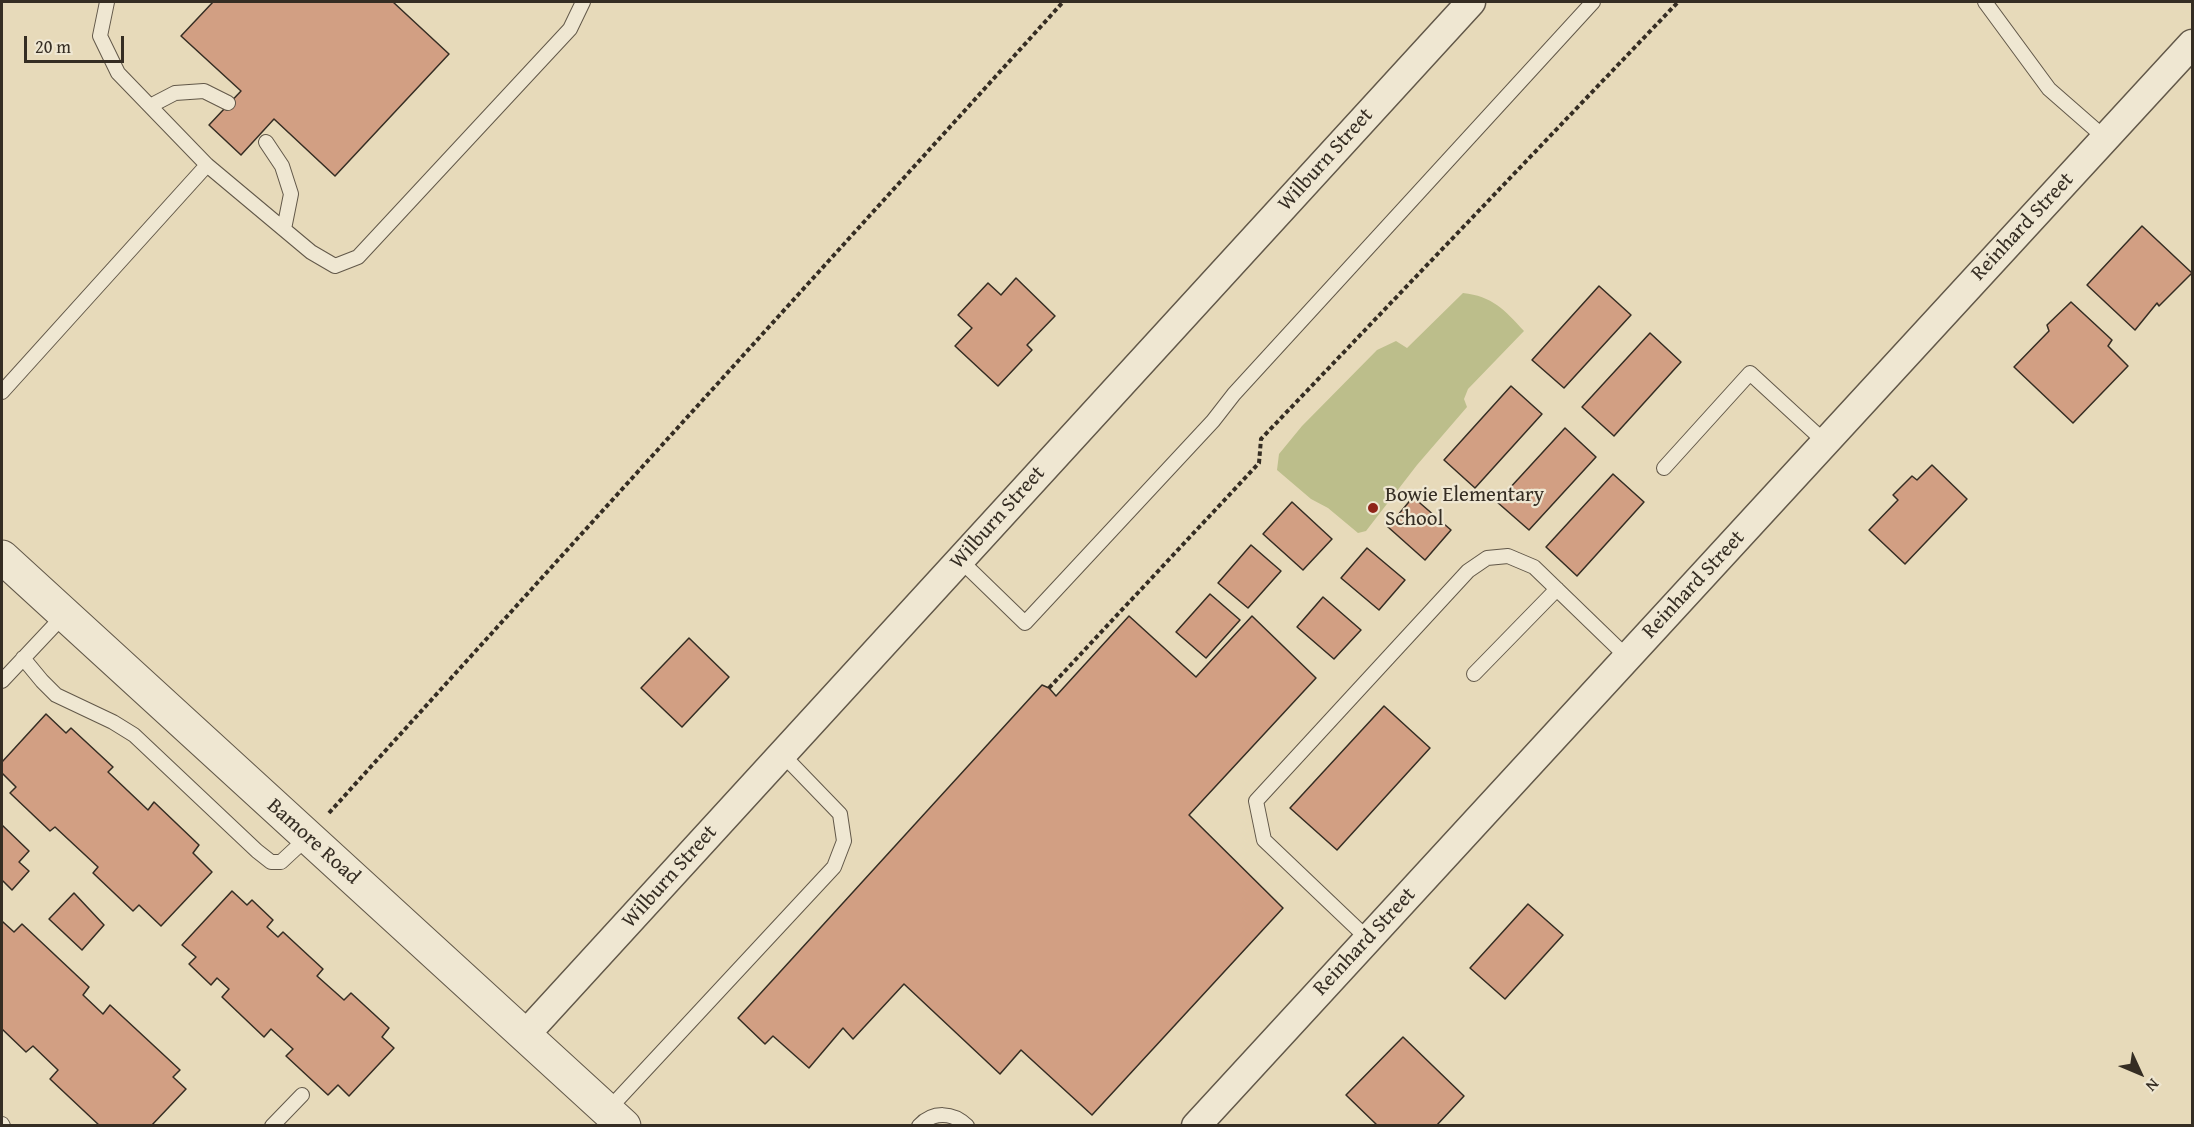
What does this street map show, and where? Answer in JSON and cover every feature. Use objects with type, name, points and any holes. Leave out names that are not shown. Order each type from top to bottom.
[{"type":"street","name":"Wilburn Street","points":[[525,1035],[1471,2]]},
{"type":"street","name":"Reinhard Street","points":[[1196,1125],[2193,44]]},
{"type":"street","name":"Bamore Road","points":[[2,557],[525,1035],[608,1120]]},
{"type":"lane","points":[[107,2],[100,36],[118,72],[207,165],[311,252],[335,266],[358,257],[570,29],[583,2]]},
{"type":"lane","points":[[960,560],[1025,623],[1593,2]]},
{"type":"lane","points":[[1985,2],[2049,89],[2105,138]]},
{"type":"lane","points":[[150,106],[175,93],[204,91],[228,103]]},
{"type":"lane","points":[[266,142],[282,166],[291,194],[284,229]]},
{"type":"lane","points":[[2,392],[207,165]]},
{"type":"lane","points":[[1664,468],[1750,373],[1825,442]]},
{"type":"lane","points":[[1368,939],[1264,840],[1256,801],[1468,571],[1487,558],[1508,556],[1534,567],[1627,657]]},
{"type":"lane","points":[[1474,674],[1557,589]]},
{"type":"lane","points":[[2,681],[65,614]]},
{"type":"lane","points":[[23,658],[56,695],[113,722],[134,735],[271,862],[281,862],[308,837]]},
{"type":"lane","points":[[608,1120],[834,867],[844,841],[840,814],[782,754]]},
{"type":"lane","points":[[272,1125],[302,1095]]},
{"type":"lane","points":[[919,1125],[925,1119],[945,1114],[960,1119],[967,1125]]},
{"type":"path","points":[[308,837],[1063,2]]},
{"type":"path","points":[[1049,688],[1259,463],[1261,440],[1678,2]]},
{"type":"green space","points":[[1463,293],[1482,297],[1497,305],[1524,331],[1468,389],[1464,399],[1467,407],[1417,465],[1366,531],[1358,533],[1328,508],[1311,499],[1277,470],[1279,454],[1302,426],[1377,350],[1396,341],[1407,348]]},
{"type":"building","points":[[213,2],[393,2],[449,54],[335,176],[274,119],[241,155],[209,125],[241,91],[181,36]]},
{"type":"building","points":[[2142,226],[2192,273],[2159,306],[2157,303],[2135,330],[2087,285]]},
{"type":"building","points":[[1016,278],[1055,316],[1027,345],[1032,350],[998,386],[955,346],[972,328],[958,315],[988,283],[1001,295]]},
{"type":"building","points":[[1599,286],[1631,315],[1564,388],[1532,360]]},
{"type":"building","points":[[2071,302],[2112,340],[2108,346],[2128,366],[2073,423],[2014,367],[2049,331],[2047,325]]},
{"type":"building","points":[[1650,333],[1681,362],[1614,436],[1582,407]]},
{"type":"building","points":[[1511,386],[1542,414],[1475,488],[1444,460]]},
{"type":"building","points":[[1565,428],[1596,457],[1529,530],[1497,502]]},
{"type":"building","points":[[1932,465],[1967,499],[1905,564],[1869,530],[1898,500],[1893,495],[1912,476],[1917,480]]},
{"type":"building","points":[[1613,474],[1644,502],[1577,576],[1546,547]]},
{"type":"building","points":[[1413,497],[1451,530],[1425,560],[1388,527]]},
{"type":"building","points":[[1292,502],[1332,539],[1303,570],[1263,534]]},
{"type":"building","points":[[1251,545],[1281,571],[1248,608],[1218,583]]},
{"type":"building","points":[[1367,548],[1405,580],[1379,610],[1341,578]]},
{"type":"building","points":[[1210,594],[1240,620],[1206,658],[1176,632]]},
{"type":"building","points":[[1323,597],[1361,630],[1334,659],[1297,627]]},
{"type":"building","points":[[1129,616],[1196,677],[1252,616],[1316,678],[1189,815],[1283,908],[1092,1115],[1021,1050],[1000,1074],[904,984],[853,1039],[843,1028],[809,1068],[773,1036],[765,1044],[738,1018],[1042,685],[1049,688],[1056,696]]},
{"type":"building","points":[[689,638],[729,677],[682,727],[641,688]]},
{"type":"building","points":[[1384,706],[1430,748],[1337,850],[1290,808]]},
{"type":"building","points":[[46,714],[66,733],[71,728],[113,767],[108,772],[148,810],[154,802],[199,845],[193,853],[212,872],[161,926],[139,905],[133,911],[93,873],[98,867],[55,827],[50,831],[10,793],[16,787],[2,773],[2,762]]},
{"type":"building","points":[[2,825],[29,851],[19,862],[29,871],[12,890],[3,881],[2,883]]},
{"type":"building","points":[[232,891],[247,905],[252,900],[273,920],[267,927],[278,937],[283,932],[323,969],[317,976],[344,1000],[351,993],[389,1028],[382,1037],[394,1048],[349,1096],[338,1085],[328,1095],[286,1056],[293,1049],[271,1029],[264,1037],[222,997],[229,989],[217,978],[211,985],[189,964],[196,957],[182,945]]},
{"type":"building","points":[[74,893],[104,925],[82,950],[49,919]]},
{"type":"building","points":[[1528,904],[1563,935],[1505,999],[1470,968]]},
{"type":"building","points":[[3,922],[14,932],[22,924],[89,987],[83,995],[103,1014],[110,1005],[180,1070],[173,1077],[186,1089],[151,1126],[100,1126],[50,1079],[58,1070],[33,1046],[26,1052],[2,1029]]},
{"type":"building","points":[[1403,1037],[1464,1096],[1436,1126],[1378,1126],[1346,1095]]},
{"type":"place","name":"Bowie Elementary School","points":[[1373,508]]}]
